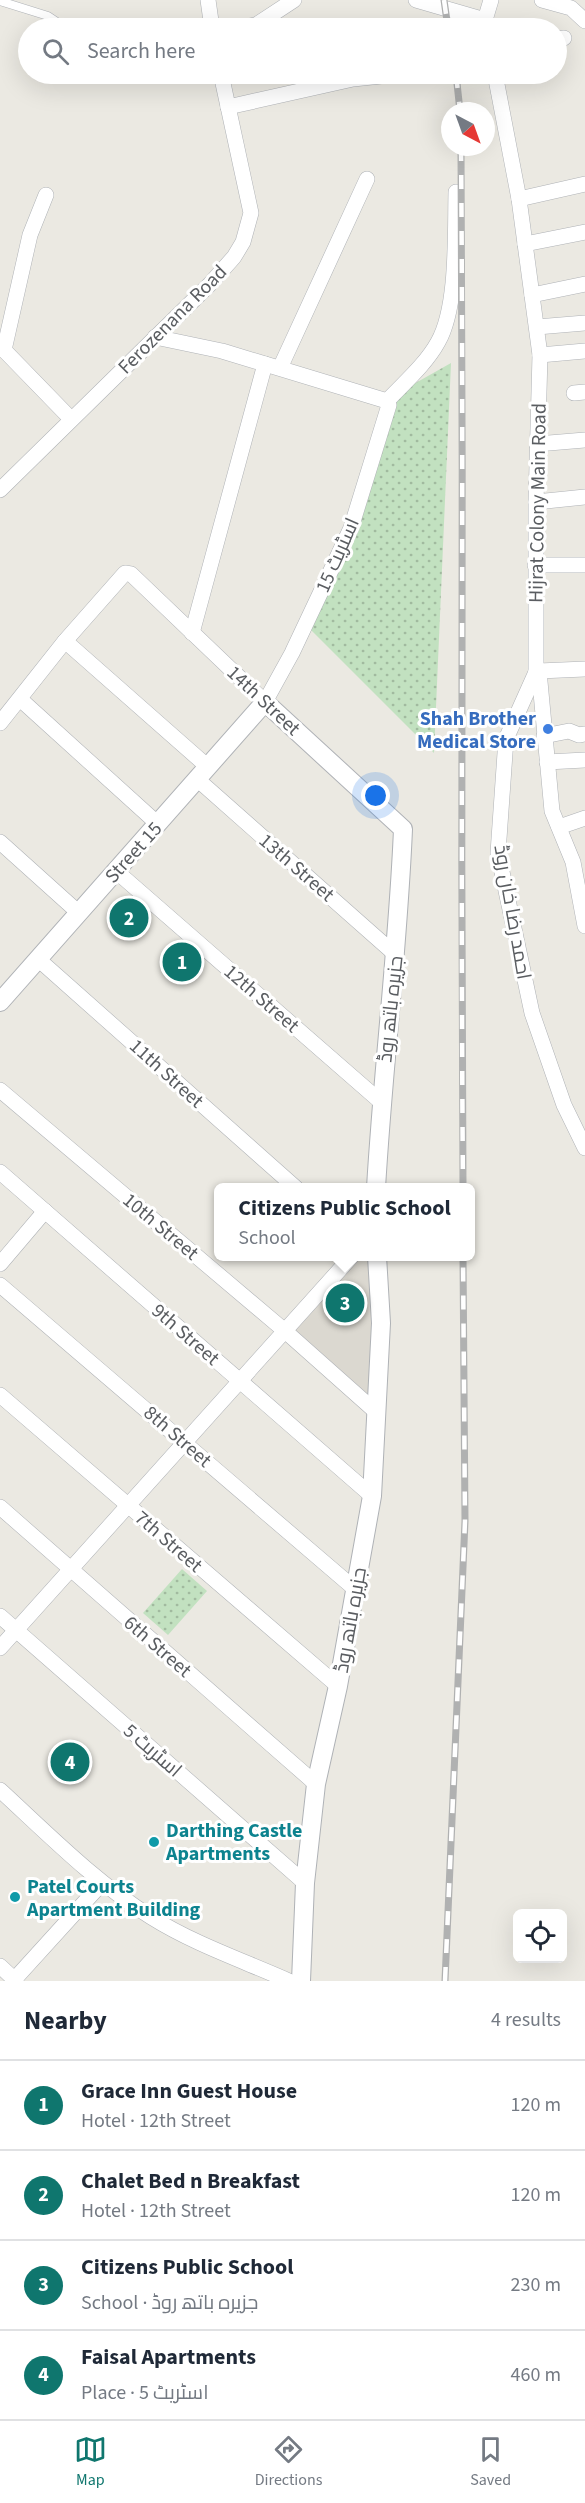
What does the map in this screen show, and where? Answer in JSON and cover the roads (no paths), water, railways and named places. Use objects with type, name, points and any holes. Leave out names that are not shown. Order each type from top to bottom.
[{"type":"street","points":[[208,0],[211,18]]},
{"type":"street","points":[[267,18],[294,0]]},
{"type":"street","points":[[416,0],[468,18]]},
{"type":"street","points":[[487,18],[491,0]]},
{"type":"street","points":[[542,0],[571,8],[585,21]]},
{"type":"street","name":"Ferozenana Road","points":[[0,490],[210,284],[234,257],[249,225],[251,213],[223,84]]},
{"type":"street","points":[[228,107],[331,84]]},
{"type":"street","name":"Hijrat Colony Main Road","points":[[497,84],[519,199],[540,355],[535,565],[537,671],[552,811],[573,862],[585,926]]},
{"type":"street","points":[[192,633],[272,366],[367,179]]},
{"type":"street","points":[[519,199],[585,184]]},
{"type":"street","points":[[155,337],[222,351],[387,401],[432,352],[444,330],[454,261],[456,192]]},
{"type":"street","points":[[46,195],[30,236],[4,350],[71,420]]},
{"type":"street","points":[[525,244],[585,232]]},
{"type":"street","points":[[532,295],[585,284]]},
{"type":"street","points":[[537,327],[585,323]]},
{"type":"street","points":[[540,355],[585,351]]},
{"type":"street","name":"اسٹریٹ 15","points":[[265,702],[292,653],[351,528],[389,405],[387,401]]},
{"type":"street","points":[[537,444],[585,440]]},
{"type":"street","points":[[536,502],[585,497]]},
{"type":"street","points":[[535,565],[585,565]]},
{"type":"street","name":"14th Street","points":[[65,641],[125,573],[131,574],[403,829]]},
{"type":"street","points":[[0,723],[65,641]]},
{"type":"street","name":"13th Street","points":[[65,641],[396,955]]},
{"type":"street","points":[[537,671],[585,669]]},
{"type":"street","name":"احمد رضا خان روڈ","points":[[537,671],[506,739],[498,853],[532,1013],[564,1105],[585,1148]]},
{"type":"street","points":[[20,699],[158,824]]},
{"type":"street","name":"Street 15","points":[[0,1002],[265,702]]},
{"type":"street","points":[[544,736],[568,731],[579,735],[585,734]]},
{"type":"street","points":[[547,762],[585,760]]},
{"type":"street","points":[[559,827],[585,818]]},
{"type":"street","name":"جزیرہ باتھ روڈ","points":[[376,1183],[381,1102],[396,955],[403,829]]},
{"type":"street","points":[[0,842],[79,913]]},
{"type":"street","name":"12th Street","points":[[116,871],[381,1102]]},
{"type":"street","name":"11th Street","points":[[38,959],[290,1183]]},
{"type":"street","name":"10th Street","points":[[0,1090],[285,1331],[375,1411]]},
{"type":"street","name":"9th Street","points":[[0,1172],[372,1496]]},
{"type":"street","points":[[0,1264],[45,1211]]},
{"type":"street","points":[[0,1648],[348,1261]]},
{"type":"street","name":"جزیرہ باتھ روڈ","points":[[301,1981],[305,1883],[316,1784],[338,1686],[372,1496],[381,1323],[377,1261]]},
{"type":"street","name":"8th Street","points":[[0,1285],[355,1589]]},
{"type":"street","name":"7th Street","points":[[0,1395],[338,1686]]},
{"type":"street","name":"6th Street","points":[[0,1507],[316,1784]]},
{"type":"street","name":"اسٹریٹ 5","points":[[0,1616],[305,1883]]},
{"type":"street","points":[[0,1790],[102,1883],[152,1918],[290,1981]]},
{"type":"street","points":[[0,1966],[15,1980],[102,1883]]},
{"type":"lane","points":[[0,1],[51,18]]},
{"type":"railway","points":[[444,0],[447,18]]},
{"type":"railway","points":[[457,84],[459,102]]},
{"type":"railway","points":[[461,156],[463,1183]]},
{"type":"railway","points":[[445,1981],[465,1521],[463,1261]]},
{"type":"place","name":"Shah Brother Medical Store","points":[[548,729]]},
{"type":"place","name":"Chalet Bed n Breakfast","points":[[129,918]]},
{"type":"place","name":"Grace Inn Guest House","points":[[182,962]]},
{"type":"place","name":"Citizens Public School","points":[[345,1303]]},
{"type":"place","name":"Faisal Apartments","points":[[70,1762]]},
{"type":"place","name":"Darthing Castle Apartments","points":[[154,1842]]},
{"type":"place","name":"Patel Courts Apartment Building","points":[[15,1897]]}]
